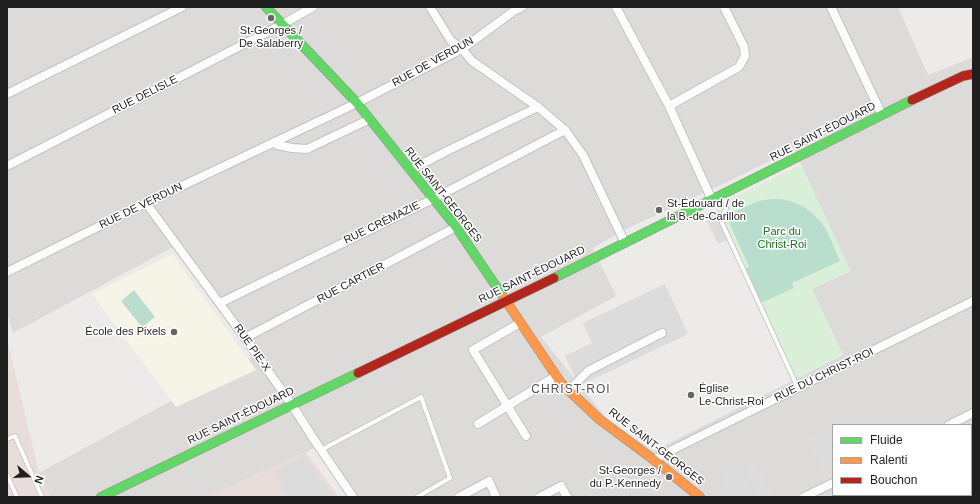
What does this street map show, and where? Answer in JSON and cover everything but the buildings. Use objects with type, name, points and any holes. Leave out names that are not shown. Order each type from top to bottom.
[{"type":"street","points":[[7,94],[182,7]]},
{"type":"street","name":"RUE SAINT-GEORGES","points":[[266,7],[357,103],[456,227],[505,302],[561,383],[599,419],[700,497]]},
{"type":"street","name":"RUE DELISLE","points":[[7,166],[283,24],[313,7]]},
{"type":"street","points":[[430,7],[451,41],[462,49],[472,61],[538,106],[565,130],[583,155],[625,243]]},
{"type":"street","name":"RUE DE VERDUN","points":[[7,272],[357,103],[462,49],[514,11],[522,7]]},
{"type":"street","points":[[616,7],[669,106],[712,200]]},
{"type":"street","points":[[669,106],[739,67],[745,56],[744,47],[724,7]]},
{"type":"street","points":[[831,7],[882,115]]},
{"type":"street","name":"RUE SAINT-ÉDOUARD","points":[[101,497],[505,302],[882,115],[963,76],[973,74]]},
{"type":"street","points":[[410,170],[538,106]]},
{"type":"street","points":[[274,142],[278,145],[292,148],[307,149],[370,119]]},
{"type":"street","name":"RUE CRÉMAZIE","points":[[220,303],[433,199],[565,130]]},
{"type":"street","name":"RUE PIE-X","points":[[146,204],[245,338],[292,405],[352,497]]},
{"type":"street","name":"RUE CARTIER","points":[[245,338],[456,227]]},
{"type":"street","name":"RUE DU CHRIST-ROI","points":[[654,460],[973,301]]},
{"type":"street","points":[[520,323],[473,350],[526,436]]},
{"type":"street","points":[[568,390],[588,371],[662,333]]},
{"type":"street","points":[[478,424],[556,376]]},
{"type":"street","points":[[951,424],[973,413]]},
{"type":"street","points":[[459,497],[489,481],[496,497]]},
{"type":"street","points":[[804,497],[832,483]]},
{"type":"street","points":[[540,497],[561,486],[567,497]]},
{"type":"lane","points":[[723,195],[726,202],[726,209],[722,216],[722,223],[798,388]]},
{"type":"lane","points":[[321,450],[421,396],[450,478],[418,497]]},
{"type":"lane","points":[[7,440],[15,436],[42,497]]},
{"type":"lane","points":[[7,475],[17,497]]},
{"type":"shaded area","points":[[7,7],[898,7],[928,75],[971,58],[973,59],[973,497],[354,497],[321,445],[207,497],[51,497],[39,473],[257,354],[175,246],[13,333],[7,312]],"holes":[[[794,149],[850,271],[812,289],[843,355],[654,451],[607,419],[541,337],[616,296],[593,248],[626,229],[717,187]]]},
{"type":"shaded area","points":[[719,211],[732,238],[718,244],[705,217]]},
{"type":"shaded area","name":"École des Pixels","points":[[172,254],[256,370],[176,407],[92,294]]},
{"type":"shaded area","points":[[665,284],[688,334],[579,386],[565,356],[592,343],[583,323]]},
{"type":"shaded area","points":[[7,339],[39,473],[51,497],[7,497]]},
{"type":"shaded area","points":[[831,429],[832,478],[828,480],[808,441],[809,437]]},
{"type":"shaded area","points":[[306,452],[339,497],[207,497]]},
{"type":"shaded area","points":[[304,456],[335,497],[285,497],[275,471]]},
{"type":"shaded area","points":[[755,463],[773,497],[748,497],[757,492],[745,468]]},
{"type":"shaded area","points":[[720,471],[744,471],[744,477],[752,491],[742,497],[725,497],[716,491],[724,484]]},
{"type":"green space","name":"Parc du Christ-Roi","points":[[801,165],[851,271],[812,289],[843,355],[794,380],[715,207]]},
{"type":"green space","points":[[771,199],[790,201],[803,206],[812,213],[826,229],[840,261],[792,283],[794,288],[763,302],[758,300],[744,269],[749,267],[726,215],[759,201]]},
{"type":"green space","points":[[134,290],[155,317],[142,327],[121,301]]},
{"type":"traffic: fast","points":[[266,7],[357,103],[456,227],[504,298]]},
{"type":"traffic: fast","points":[[554,278],[912,100]]},
{"type":"traffic: fast","points":[[101,497],[358,373]]},
{"type":"traffic: slow","points":[[504,298],[561,383],[599,419],[700,497]]},
{"type":"traffic: jam","points":[[912,100],[963,76],[973,74]]},
{"type":"traffic: jam","points":[[358,373],[554,278]]},
{"type":"place","name":"St-Georges / De Salaberry","points":[[271,18]]},
{"type":"place","name":"St-Édouard / de la B.-de-Carillon","points":[[659,210]]},
{"type":"place","name":"École des Pixels","points":[[174,332]]},
{"type":"place","name":"Église Le-Christ-Roi","points":[[691,395]]},
{"type":"place","name":"St-Georges / du P.-Kennedy","points":[[669,477]]},
{"type":"district","name":"CHRIST-ROI","points":[[571,390]]}]
